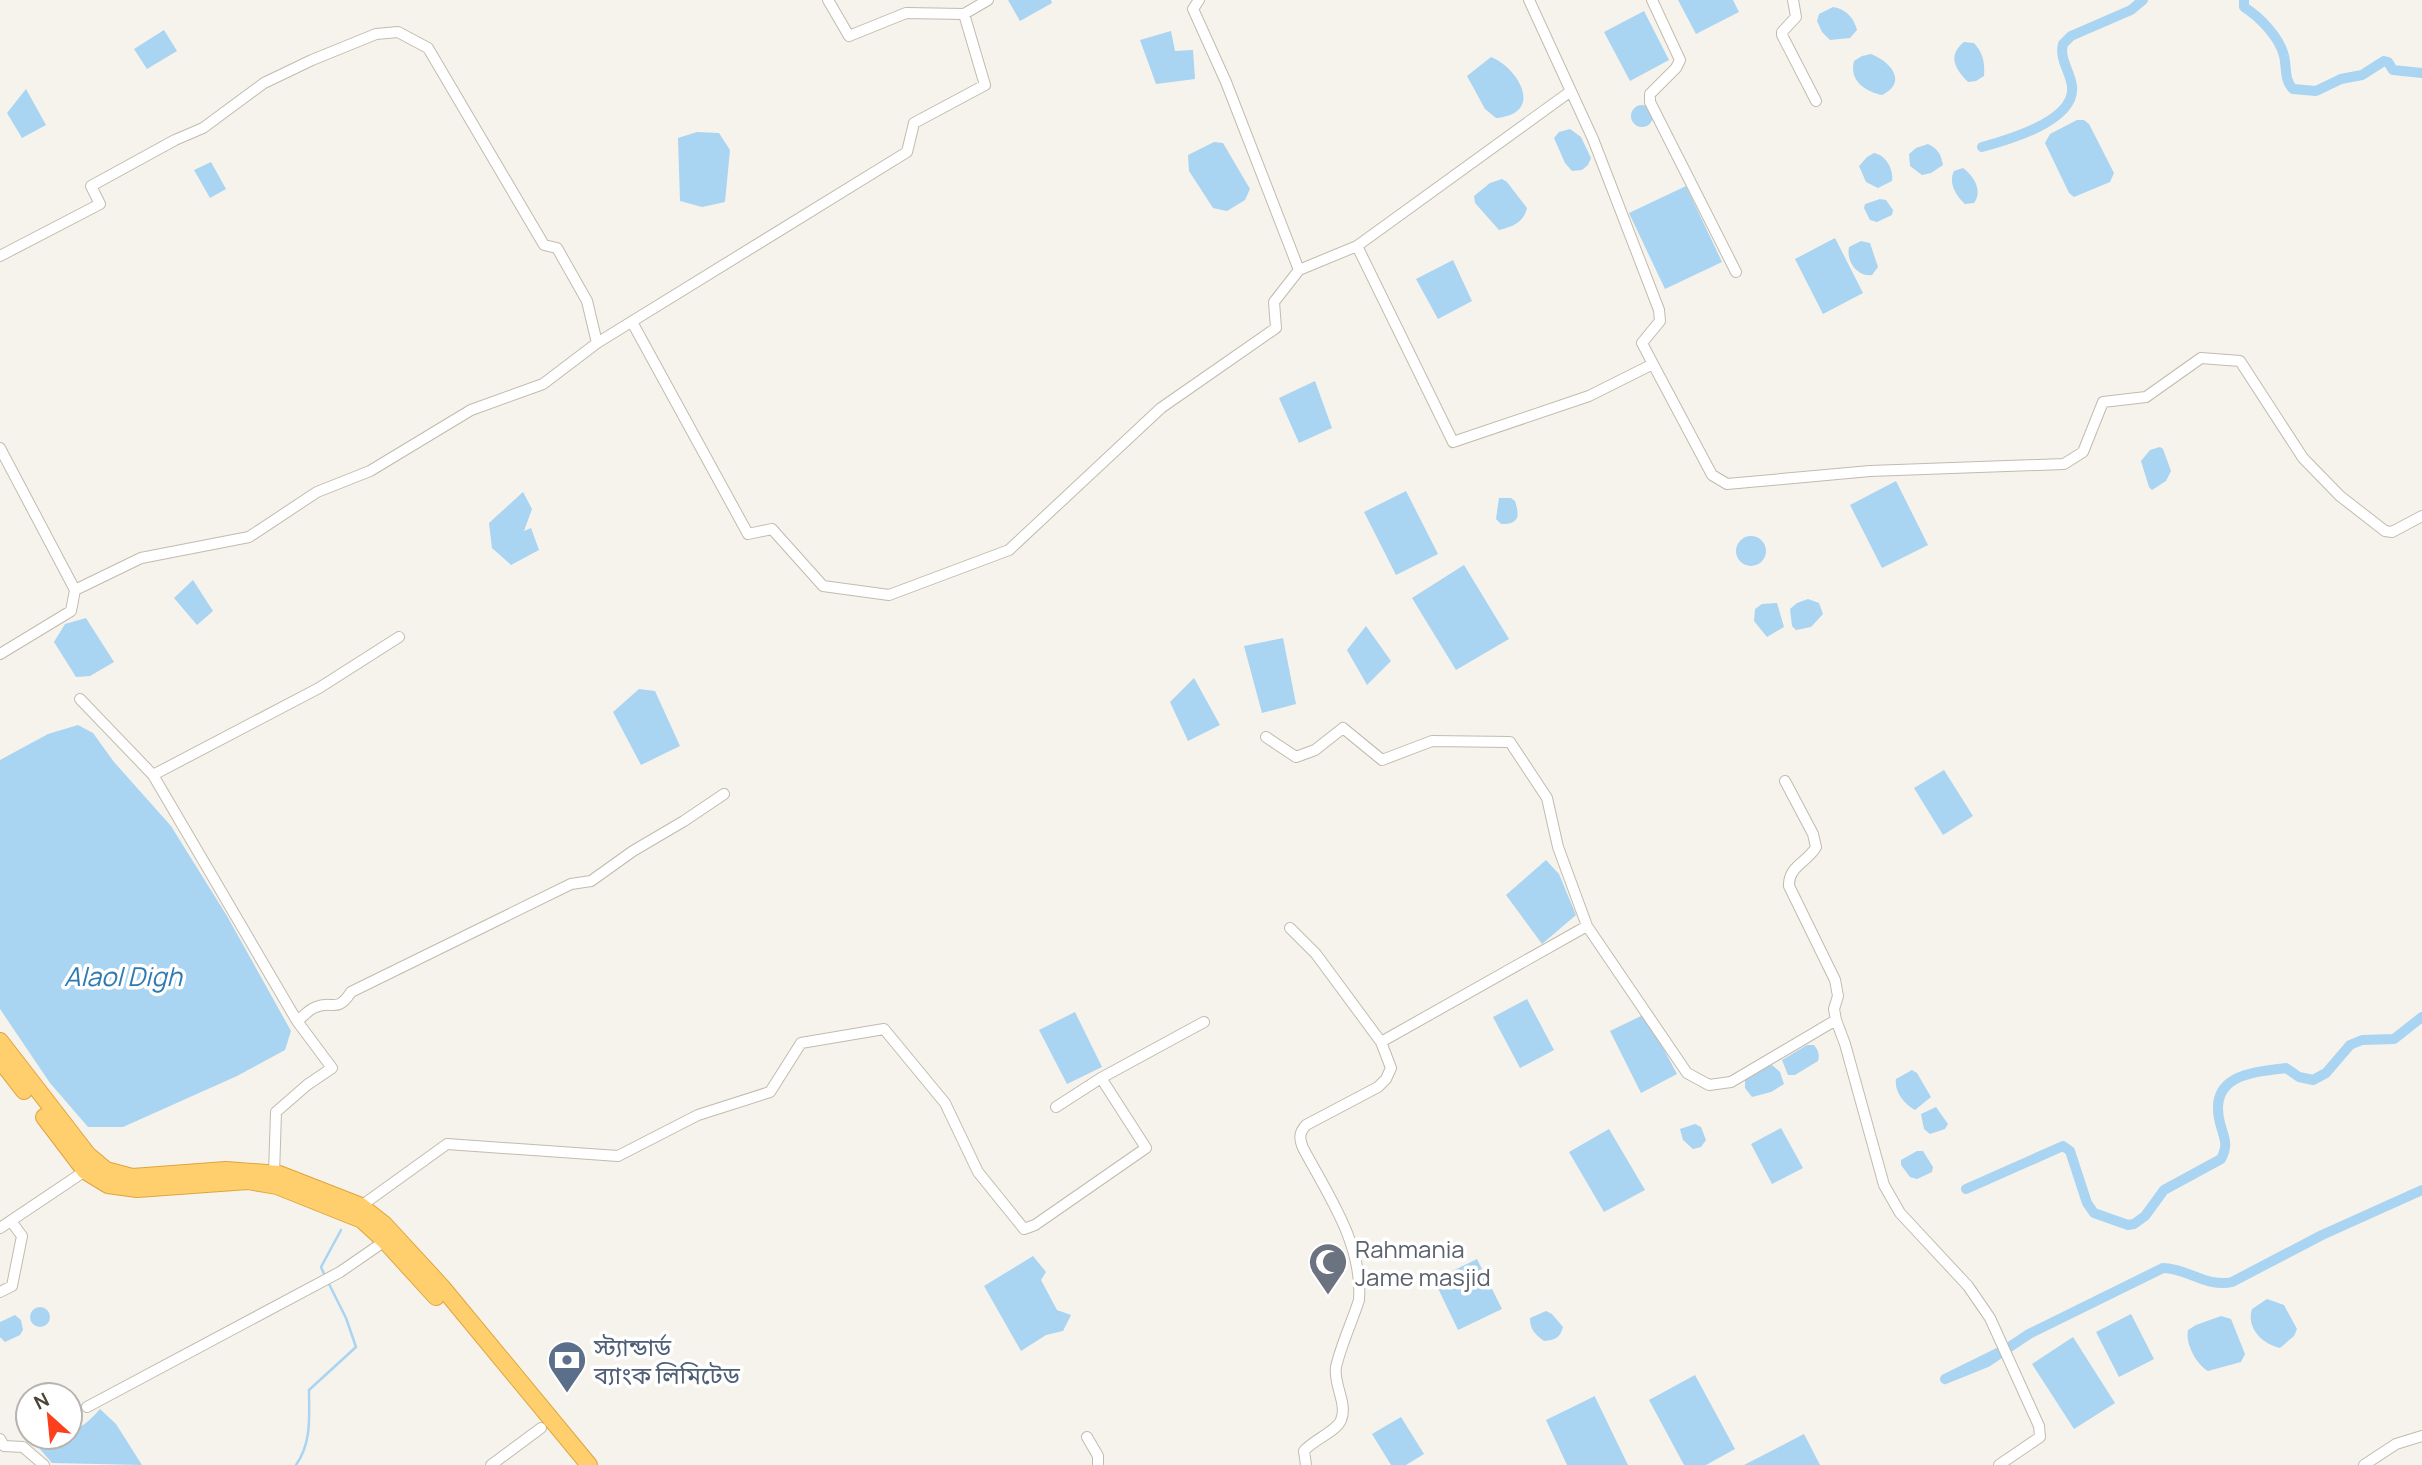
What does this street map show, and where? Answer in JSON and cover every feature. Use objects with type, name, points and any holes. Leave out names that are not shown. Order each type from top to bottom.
[{"type":"highway","points":[[0,1041],[88,1155],[106,1170],[132,1177],[226,1170],[274,1174],[361,1206],[384,1224],[442,1287],[589,1465]]},
{"type":"highway","points":[[0,1060],[85,1171],[108,1185],[137,1189],[248,1181],[276,1186],[362,1220],[385,1241],[477,1342],[578,1465]]},
{"type":"street","points":[[828,0],[849,36],[906,13],[964,14],[988,0]]},
{"type":"street","points":[[1199,0],[1194,9],[1226,82],[1299,270]]},
{"type":"street","points":[[1530,0],[1593,139],[1661,317],[1642,343],[1712,475],[1727,484],[1870,471],[2064,464],[2083,452],[2103,402],[2146,397],[2201,358],[2241,361],[2302,458],[2340,496],[2385,531],[2392,531],[2422,516]]},
{"type":"street","points":[[1652,0],[1680,60],[1676,68],[1650,94],[1650,102],[1736,272]]},
{"type":"street","points":[[1793,0],[1796,16],[1782,35],[1816,100]]},
{"type":"street","points":[[75,590],[141,558],[249,537],[317,492],[370,471],[471,410],[543,384],[597,343],[908,152],[914,123],[985,85],[964,14]]},
{"type":"street","points":[[0,256],[100,204],[91,186],[175,140],[203,128],[264,83],[376,34],[398,33],[428,48],[544,246],[556,248],[587,301],[597,343]]},
{"type":"street","points":[[632,322],[748,534],[772,529],[823,586],[889,595],[1009,550],[1161,408],[1276,328],[1274,302],[1299,270],[1357,246],[1571,91]]},
{"type":"street","points":[[1357,246],[1453,442],[1588,396],[1653,364]]},
{"type":"street","points":[[0,448],[75,590],[71,611],[0,654]]},
{"type":"street","points":[[153,775],[319,688],[399,637]]},
{"type":"street","points":[[80,699],[153,775],[297,1021],[332,1069],[307,1084],[276,1112],[274,1174]]},
{"type":"street","points":[[1266,737],[1296,757],[1315,750],[1343,728],[1382,760],[1432,741],[1510,742],[1547,798],[1558,847],[1587,926],[1687,1073],[1709,1085],[1731,1082],[1836,1020]]},
{"type":"street","points":[[1785,781],[1816,841],[1813,854],[1792,871],[1788,878],[1789,886],[1835,980],[1838,996],[1834,1009],[1836,1020],[1884,1185],[1900,1213],[1968,1286],[1990,1318],[2039,1426],[2040,1437],[1999,1465]]},
{"type":"street","points":[[297,1021],[317,1006],[334,1007],[345,1001],[351,992],[570,884],[591,881],[633,851],[724,794]]},
{"type":"street","points":[[1381,1042],[1587,926]]},
{"type":"street","points":[[1290,928],[1316,954],[1381,1042],[1391,1068],[1378,1087],[1306,1125],[1301,1131],[1303,1148],[1349,1235],[1360,1289],[1359,1300],[1336,1368],[1336,1382],[1342,1407],[1341,1420],[1334,1429],[1310,1443],[1304,1451],[1307,1465]]},
{"type":"street","points":[[1056,1107],[1203,1023]]},
{"type":"street","points":[[361,1206],[447,1144],[618,1156],[698,1115],[770,1092],[801,1044],[884,1029],[945,1103],[978,1172],[1024,1229],[1035,1225],[1146,1148],[1101,1079]]},
{"type":"street","points":[[0,1228],[85,1171]]},
{"type":"street","points":[[0,1292],[12,1286],[22,1236],[11,1221]]},
{"type":"street","points":[[87,1407],[312,1288],[385,1241]]},
{"type":"street","points":[[491,1465],[541,1427]]},
{"type":"street","points":[[2364,1465],[2396,1444],[2422,1436]]},
{"type":"street","points":[[1087,1437],[1098,1457],[1098,1465]]},
{"type":"street","points":[[0,1438],[4,1446],[23,1447],[44,1465]]},
{"type":"water","points":[[1008,0],[1051,0],[1052,3],[1020,21]]},
{"type":"water","points":[[1678,0],[1733,0],[1739,12],[1696,34]]},
{"type":"water","points":[[1833,7],[1846,12],[1854,22],[1857,30],[1850,38],[1830,40],[1822,32],[1817,21],[1819,14]]},
{"type":"water","points":[[1644,11],[1669,60],[1630,81],[1604,32]]},
{"type":"water","points":[[164,30],[177,51],[147,69],[134,49]]},
{"type":"water","points":[[1171,31],[1175,51],[1193,50],[1195,79],[1156,84],[1140,40]]},
{"type":"water","points":[[1964,42],[1974,43],[1983,58],[1984,76],[1976,81],[1968,82],[1955,62],[1956,52]]},
{"type":"water","points":[[1871,54],[1885,62],[1894,73],[1894,84],[1882,95],[1864,88],[1854,74],[1854,61]]},
{"type":"water","points":[[1491,57],[1510,70],[1517,79],[1523,99],[1520,108],[1496,118],[1485,109],[1467,76]]},
{"type":"water","points":[[26,89],[46,125],[22,138],[7,113]]},
{"type":"water","points":[[1642,105],[1650,108],[1653,116],[1650,124],[1642,127],[1634,124],[1631,116],[1634,108]]},
{"type":"water","points":[[2077,120],[2084,120],[2089,124],[2114,173],[2110,182],[2074,197],[2069,193],[2045,143],[2050,134]]},
{"type":"water","points":[[1570,129],[1581,137],[1591,158],[1582,170],[1572,171],[1565,163],[1554,138],[1559,132]]},
{"type":"water","points":[[697,132],[719,133],[730,150],[725,202],[702,207],[680,201],[678,138]]},
{"type":"water","points":[[1214,142],[1223,143],[1250,189],[1245,200],[1227,211],[1213,208],[1189,171],[1188,155]]},
{"type":"water","points":[[1928,144],[1938,152],[1943,165],[1922,175],[1910,166],[1909,154]]},
{"type":"water","points":[[1874,153],[1885,160],[1892,177],[1892,181],[1878,188],[1866,182],[1859,166]]},
{"type":"water","points":[[211,162],[226,189],[210,198],[194,170]]},
{"type":"water","points":[[1963,168],[1976,184],[1978,194],[1974,203],[1965,204],[1952,185],[1954,171]]},
{"type":"water","points":[[1502,179],[1527,208],[1517,223],[1499,230],[1475,203],[1474,196],[1490,183]]},
{"type":"water","points":[[1686,186],[1722,262],[1665,289],[1629,213]]},
{"type":"water","points":[[1880,199],[1886,200],[1893,210],[1892,215],[1877,222],[1870,220],[1864,208],[1865,204]]},
{"type":"water","points":[[1835,238],[1863,293],[1823,314],[1795,259]]},
{"type":"water","points":[[1861,241],[1870,243],[1878,267],[1872,275],[1857,271],[1849,258],[1849,247]]},
{"type":"water","points":[[1453,260],[1472,301],[1438,319],[1416,279]]},
{"type":"water","points":[[1315,381],[1332,428],[1299,443],[1279,398]]},
{"type":"water","points":[[2160,447],[2171,471],[2166,481],[2152,490],[2141,461],[2150,450]]},
{"type":"water","points":[[1896,481],[1928,545],[1882,568],[1850,505]]},
{"type":"water","points":[[1406,491],[1438,554],[1396,575],[1364,512]]},
{"type":"water","points":[[523,492],[532,509],[524,531],[531,528],[539,550],[511,565],[492,548],[489,523]]},
{"type":"water","points":[[1499,498],[1511,498],[1515,501],[1518,515],[1515,521],[1501,524],[1496,519]]},
{"type":"water","points":[[1751,536],[1761,541],[1766,551],[1761,561],[1751,566],[1741,561],[1736,551],[1741,541]]},
{"type":"water","points":[[1464,565],[1509,639],[1456,670],[1412,598]]},
{"type":"water","points":[[193,580],[213,611],[197,625],[174,598]]},
{"type":"water","points":[[1808,599],[1819,603],[1823,614],[1811,627],[1796,630],[1792,626],[1790,609]]},
{"type":"water","points":[[1777,603],[1784,627],[1767,637],[1754,621],[1755,609],[1762,604]]},
{"type":"water","points":[[86,618],[114,662],[90,676],[76,677],[54,642],[65,624]]},
{"type":"water","points":[[1366,626],[1391,661],[1367,685],[1347,650]]},
{"type":"water","points":[[1283,638],[1296,704],[1262,713],[1244,646]]},
{"type":"water","points":[[1194,678],[1220,725],[1188,741],[1170,702]]},
{"type":"water","points":[[639,689],[655,691],[680,746],[641,765],[613,712]]},
{"type":"water","name":"Alaol Digh","points":[[78,725],[93,733],[114,762],[171,826],[227,916],[291,1031],[285,1050],[237,1076],[123,1127],[88,1127],[50,1083],[0,1009],[0,760],[48,734]]},
{"type":"water","points":[[1944,770],[1973,816],[1943,835],[1914,788]]},
{"type":"water","points":[[1546,860],[1559,874],[1576,915],[1542,944],[1506,895]]},
{"type":"water","points":[[1527,999],[1554,1050],[1520,1068],[1493,1017]]},
{"type":"water","points":[[1075,1012],[1102,1067],[1067,1084],[1039,1030]]},
{"type":"water","points":[[1645,1014],[1677,1074],[1641,1093],[1610,1031]]},
{"type":"water","points":[[1807,1045],[1814,1045],[1819,1054],[1818,1061],[1795,1075],[1788,1075],[1782,1060]]},
{"type":"water","points":[[1772,1065],[1780,1072],[1784,1084],[1771,1092],[1752,1097],[1745,1088],[1745,1080]]},
{"type":"water","points":[[1912,1070],[1917,1073],[1931,1097],[1915,1110],[1901,1097],[1896,1084],[1896,1079]]},
{"type":"water","points":[[1936,1107],[1948,1124],[1945,1129],[1930,1134],[1924,1129],[1921,1114]]},
{"type":"water","points":[[1695,1124],[1701,1127],[1706,1140],[1701,1147],[1693,1149],[1683,1140],[1680,1129]]},
{"type":"water","points":[[1781,1128],[1803,1168],[1772,1184],[1751,1144]]},
{"type":"water","points":[[1609,1129],[1645,1190],[1604,1212],[1569,1152]]},
{"type":"water","points":[[1917,1151],[1923,1151],[1933,1167],[1932,1172],[1917,1179],[1910,1177],[1901,1165],[1901,1160]]},
{"type":"water","points":[[1033,1256],[1046,1272],[1041,1280],[1057,1310],[1071,1315],[1063,1331],[1046,1335],[1021,1351],[984,1286]]},
{"type":"water","points":[[1477,1259],[1502,1309],[1458,1330],[1434,1280]]},
{"type":"water","points":[[2267,1299],[2284,1305],[2297,1329],[2294,1336],[2280,1348],[2262,1339],[2251,1323],[2252,1309]]},
{"type":"water","points":[[36,1307],[44,1307],[50,1317],[44,1327],[36,1327],[30,1321],[30,1313]]},
{"type":"water","points":[[1546,1311],[1563,1327],[1556,1338],[1544,1341],[1534,1331],[1530,1318]]},
{"type":"water","points":[[2131,1314],[2154,1359],[2119,1377],[2096,1332]]},
{"type":"water","points":[[15,1315],[21,1320],[23,1330],[20,1335],[5,1342],[0,1337],[0,1322]]},
{"type":"water","points":[[2221,1316],[2231,1319],[2245,1354],[2241,1362],[2208,1371],[2192,1353],[2188,1330]]},
{"type":"water","points":[[2073,1337],[2115,1403],[2074,1429],[2032,1364]]},
{"type":"water","points":[[1695,1375],[1735,1449],[1706,1465],[1684,1465],[1649,1400]]},
{"type":"water","points":[[1595,1396],[1628,1465],[1567,1465],[1546,1420]]},
{"type":"water","points":[[100,1409],[116,1424],[142,1465],[52,1463],[42,1451],[84,1451],[84,1424]]},
{"type":"water","points":[[1401,1417],[1424,1454],[1406,1465],[1391,1465],[1372,1434]]},
{"type":"water","points":[[1804,1434],[1820,1465],[1744,1465]]},
{"type":"waterway","points":[[1982,147],[2038,127],[2063,109],[2070,98],[2072,86],[2062,55],[2063,44],[2071,36],[2131,10],[2143,0]]},
{"type":"waterway","points":[[2244,0],[2244,7],[2263,22],[2282,49],[2288,82],[2293,89],[2316,91],[2341,79],[2362,75],[2384,61],[2388,62],[2393,70],[2422,73]]},
{"type":"waterway","points":[[1966,1189],[2063,1146],[2070,1151],[2087,1203],[2094,1213],[2128,1225],[2134,1224],[2145,1216],[2164,1190],[2221,1159],[2225,1145],[2218,1107],[2220,1095],[2235,1079],[2286,1068],[2299,1077],[2313,1080],[2326,1073],[2350,1045],[2362,1040],[2394,1039],[2422,1017]]},
{"type":"waterway","points":[[2008,1348],[1945,1379],[1987,1362],[2029,1334],[2163,1268],[2214,1282],[2232,1282],[2322,1235],[2422,1190]]},
{"type":"waterway","points":[[325,1276],[321,1267],[341,1230]]},
{"type":"waterway","points":[[296,1465],[307,1438],[309,1390],[356,1347],[346,1318],[328,1282]]},
{"type":"place","name":"Rahmania Jame masjid","points":[[1328,1296]]},
{"type":"place","name":"স্ট্যান্ডার্ড ব্যাংক লিমিটেড","points":[[567,1394]]}]
